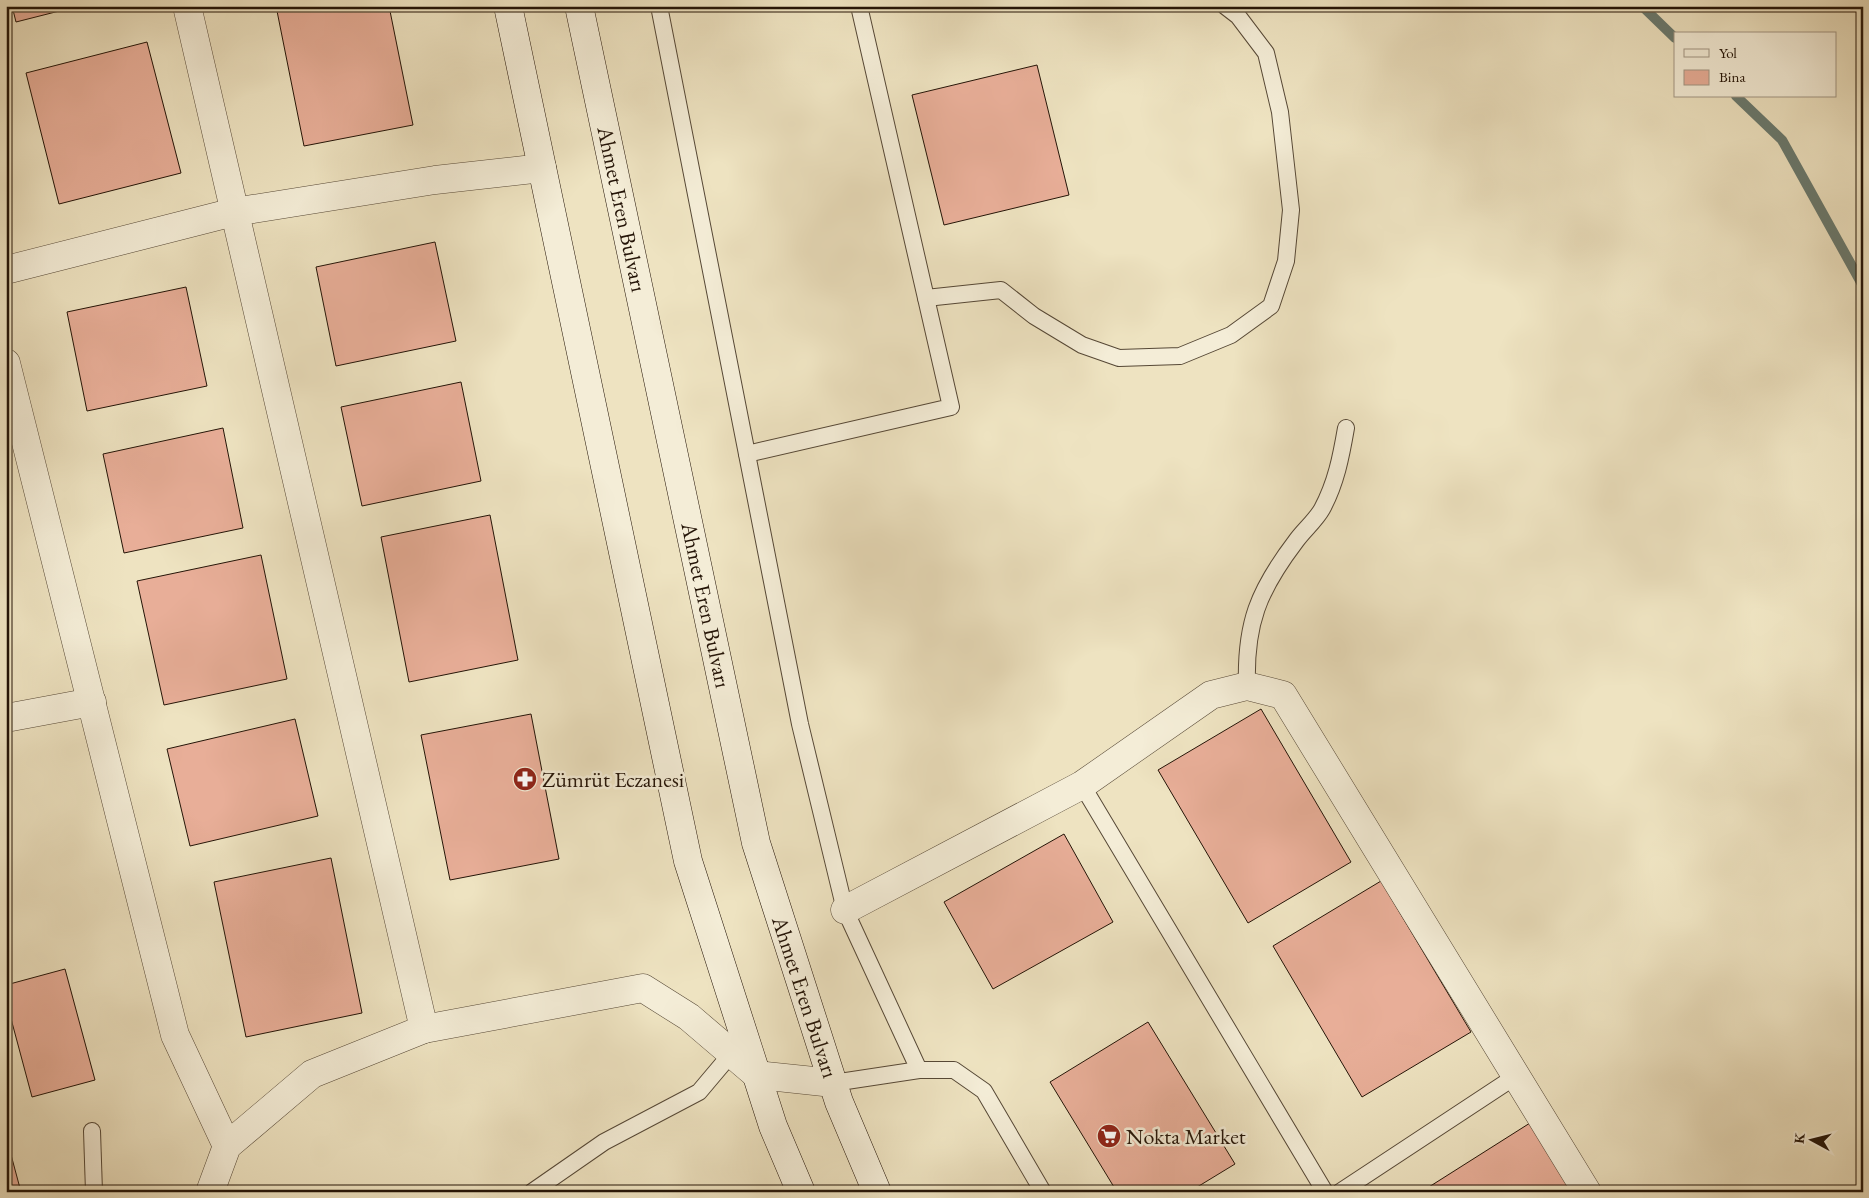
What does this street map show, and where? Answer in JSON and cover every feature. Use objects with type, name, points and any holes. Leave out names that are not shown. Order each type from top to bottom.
[{"type":"street","points":[[187,6],[424,1029]]},
{"type":"street","points":[[508,6],[688,861],[773,1126],[801,1192]]},
{"type":"street","name":"Ahmet Eren Bulvarı","points":[[580,6],[756,843],[833,1083],[877,1192]]},
{"type":"street","points":[[6,270],[234,212],[435,180],[542,168]]},
{"type":"street","points":[[6,363],[175,1035],[227,1146]]},
{"type":"street","points":[[846,910],[1082,785],[1211,695],[1247,686],[1283,694],[1587,1192]]},
{"type":"street","points":[[6,718],[92,702]]},
{"type":"street","points":[[210,1192],[227,1146],[312,1074],[424,1029],[643,988],[689,1017],[757,1075],[833,1083]]},
{"type":"lane","points":[[659,6],[800,724],[846,910],[919,1070]]},
{"type":"lane","points":[[747,454],[951,408],[859,6]]},
{"type":"lane","points":[[926,298],[1001,290],[1034,316],[1082,346],[1118,358],[1180,356],[1231,336],[1271,306],[1286,261],[1291,210],[1280,112],[1266,53],[1238,16],[1225,6]]},
{"type":"lane","points":[[1247,686],[1249,635],[1262,592],[1295,542],[1322,510],[1340,468],[1346,428]]},
{"type":"lane","points":[[1082,785],[1325,1192]]},
{"type":"lane","points":[[532,1192],[604,1142],[699,1092],[731,1054]]},
{"type":"lane","points":[[833,1083],[919,1070],[954,1070],[984,1091],[1043,1192]]},
{"type":"lane","points":[[1340,1192],[1516,1076]]},
{"type":"lane","points":[[92,1131],[94,1192]]},
{"type":"building","points":[[12,6],[79,6],[16,22]]},
{"type":"building","points":[[276,6],[389,6],[413,125],[304,146]]},
{"type":"building","points":[[147,42],[181,173],[59,204],[26,73]]},
{"type":"building","points":[[1037,65],[1069,195],[944,225],[912,95]]},
{"type":"building","points":[[435,242],[456,341],[336,366],[316,267]]},
{"type":"building","points":[[186,287],[207,386],[87,411],[67,312]]},
{"type":"building","points":[[461,382],[481,481],[362,506],[341,407]]},
{"type":"building","points":[[223,428],[243,528],[124,553],[103,454]]},
{"type":"building","points":[[490,515],[518,660],[409,682],[381,537]]},
{"type":"building","points":[[261,555],[287,679],[164,705],[137,581]]},
{"type":"building","points":[[1261,709],[1351,862],[1248,923],[1158,770]]},
{"type":"building","points":[[531,714],[559,859],[450,880],[421,735]]},
{"type":"building","points":[[295,719],[318,816],[190,846],[167,749]]},
{"type":"building","points":[[1064,834],[1113,922],[993,989],[944,902]]},
{"type":"building","points":[[331,858],[362,1013],[246,1037],[214,882]]},
{"type":"building","points":[[1381,881],[1471,1032],[1362,1097],[1273,946]]},
{"type":"building","points":[[65,969],[95,1080],[32,1097],[6,1000],[6,985]]},
{"type":"building","points":[[1148,1022],[1235,1164],[1189,1192],[1117,1192],[1050,1082]]},
{"type":"building","points":[[1530,1123],[1573,1192],[1421,1192]]},
{"type":"building","points":[[6,1136],[21,1192],[6,1192]]},
{"type":"waterway","points":[[1642,6],[1674,37]]},
{"type":"waterway","points":[[1738,98],[1782,140],[1863,286]]},
{"type":"place","name":"Zümrüt Eczanesi","points":[[525,779]]},
{"type":"place","name":"Nokta Market","points":[[1109,1136]]}]
